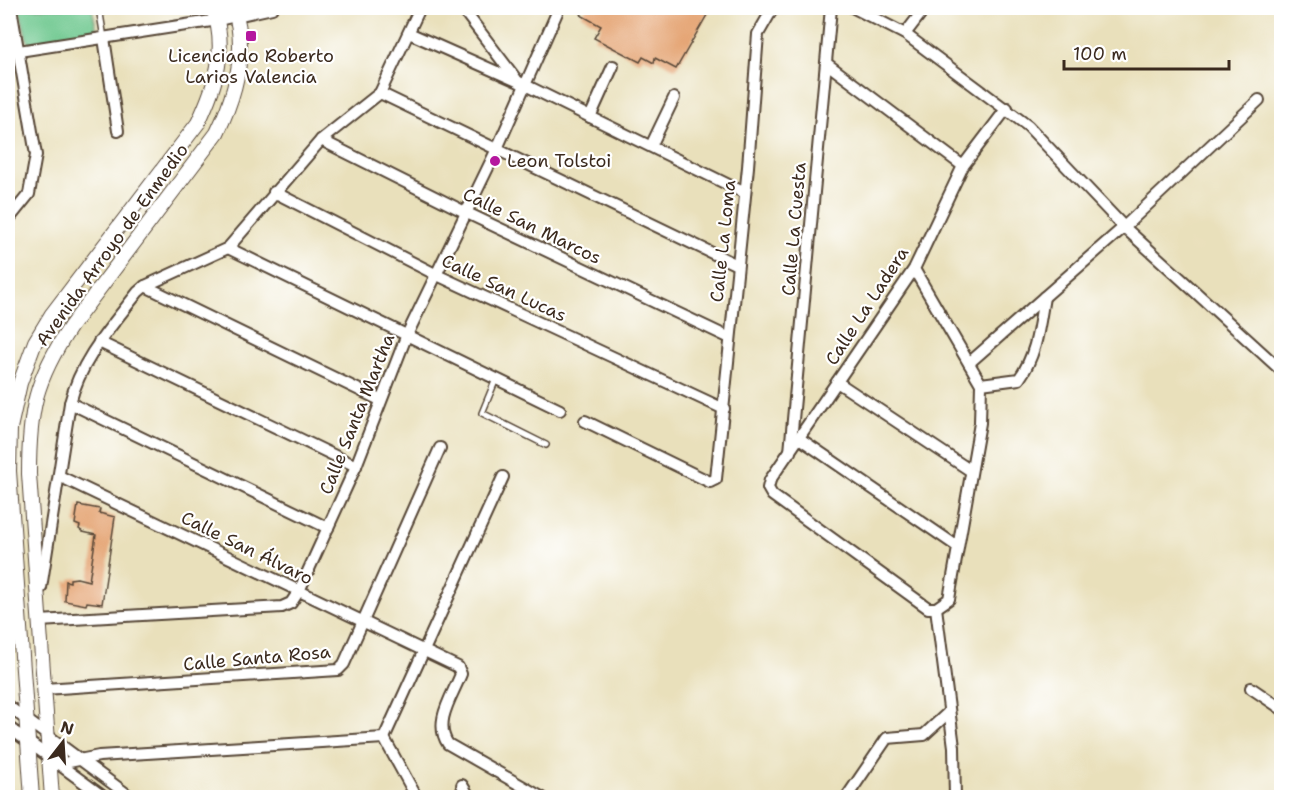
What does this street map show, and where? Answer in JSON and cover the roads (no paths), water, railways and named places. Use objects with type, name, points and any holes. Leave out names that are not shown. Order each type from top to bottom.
[{"type":"street","points":[[8,220],[29,194],[36,155],[11,8]]},
{"type":"street","points":[[20,51],[104,38],[216,14],[272,8]]},
{"type":"street","points":[[38,603],[70,403],[76,381],[87,358],[145,286],[228,248],[321,140],[381,93],[420,8]]},
{"type":"street","points":[[462,8],[521,83]]},
{"type":"street","name":"Calle La Loma","points":[[585,422],[710,482],[714,481],[724,409],[743,192],[748,167],[758,34],[773,8]]},
{"type":"street","name":"Calle La Cuesta","points":[[790,453],[831,8]]},
{"type":"street","points":[[854,8],[905,34],[1007,108],[1028,126],[1124,227],[1281,371]]},
{"type":"street","points":[[905,34],[925,8]]},
{"type":"street","name":"Calle Santa Martha","points":[[39,621],[282,607],[291,603],[299,591],[356,466],[406,337],[496,151],[521,83],[555,10]]},
{"type":"street","name":"Avenida Arroyo de Enmedio","points":[[51,798],[54,761],[47,735],[29,474],[29,430],[36,390],[50,358],[71,326],[218,133],[228,111],[240,65],[241,39],[236,12]]},
{"type":"street","name":"Avenida Arroyo de Enmedio","points":[[32,798],[9,471],[10,428],[20,383],[35,342],[52,314],[198,123],[218,72],[221,56],[216,14]]},
{"type":"street","points":[[409,33],[521,83],[743,192]]},
{"type":"street","points":[[104,38],[118,131]]},
{"type":"street","points":[[826,63],[963,166]]},
{"type":"street","points":[[590,117],[613,66]]},
{"type":"street","points":[[381,93],[496,151],[737,265]]},
{"type":"street","points":[[651,146],[674,98]]},
{"type":"street","points":[[969,363],[1124,227],[1259,100]]},
{"type":"street","name":"Calle La Ladera","points":[[936,608],[928,608],[772,495],[768,488],[770,480],[914,269],[963,166],[1007,108]]},
{"type":"street","name":"Calle San Marcos","points":[[321,140],[467,213],[730,338]]},
{"type":"street","name":"Calle San Lucas","points":[[274,192],[437,275],[724,409]]},
{"type":"street","points":[[228,248],[406,337],[560,410]]},
{"type":"street","points":[[914,269],[981,384],[980,423],[949,599],[936,608],[954,747],[955,798]]},
{"type":"street","points":[[145,286],[380,400]]},
{"type":"street","points":[[981,384],[1019,379],[1027,368],[1034,354],[1044,297]]},
{"type":"street","points":[[99,342],[356,466]]},
{"type":"street","points":[[837,382],[971,471]]},
{"type":"street","points":[[70,403],[328,528]]},
{"type":"street","points":[[799,438],[958,547]]},
{"type":"street","name":"Calle Santa Rosa","points":[[44,689],[338,670],[344,664],[440,448]]},
{"type":"street","name":"Calle San Álvaro","points":[[59,476],[458,667],[461,674],[440,724],[442,735],[448,744],[543,798]]},
{"type":"street","points":[[384,738],[503,477]]},
{"type":"street","points":[[1251,688],[1281,709]]},
{"type":"street","points":[[8,706],[132,798]]},
{"type":"street","points":[[846,798],[887,738],[924,735],[949,712]]},
{"type":"street","points":[[8,727],[105,798]]},
{"type":"street","points":[[54,761],[384,738]]},
{"type":"street","points":[[384,738],[417,798]]},
{"type":"street","points":[[462,785],[470,798]]},
{"type":"lane","points":[[99,8],[104,38]]},
{"type":"lane","points":[[496,379],[482,413],[546,445]]},
{"type":"place","name":"Licenciado Roberto Larios Valencia","points":[[251,36]]},
{"type":"place","name":"Leon Tolstoi","points":[[495,161]]}]
